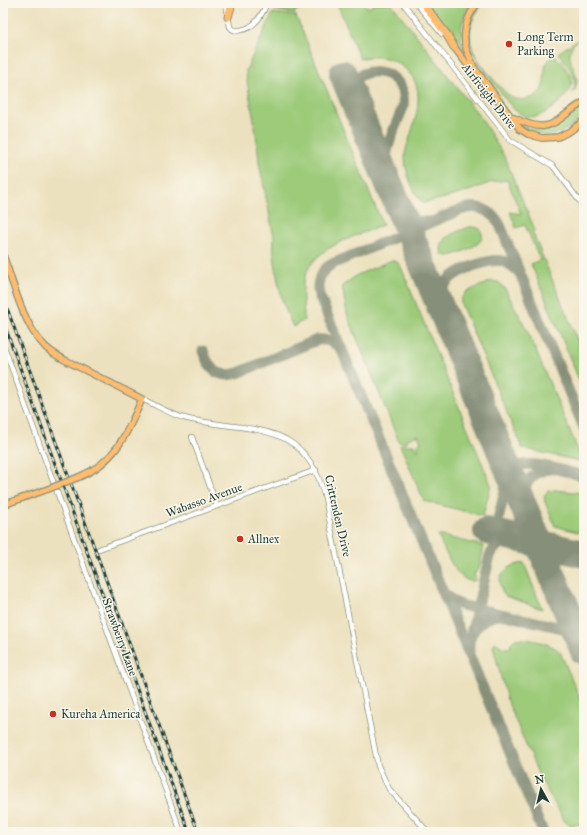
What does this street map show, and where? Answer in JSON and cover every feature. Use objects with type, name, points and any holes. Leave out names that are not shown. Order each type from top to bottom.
[{"type":"highway","points":[[228,17],[232,3]]},
{"type":"highway","points":[[423,3],[454,47]]},
{"type":"main road","points":[[478,3],[469,16],[465,30],[466,47],[473,66],[522,130],[535,137],[549,138],[563,135],[584,121]]},
{"type":"main road","points":[[454,47],[467,64],[473,66]]},
{"type":"main road","points":[[512,117],[528,125],[545,126],[558,121],[584,102]]},
{"type":"main road","name":"Crittenden Drive","points":[[3,255],[31,329],[42,344],[65,360],[142,398]]},
{"type":"main road","points":[[3,505],[79,477],[99,467],[115,452],[125,435],[142,398]]},
{"type":"street","points":[[226,3],[229,26],[235,30],[244,30],[250,27],[260,17],[267,3]]},
{"type":"street","name":"Airfreight Drive","points":[[403,3],[510,140],[553,166],[584,207]]},
{"type":"street","points":[[416,3],[454,47]]},
{"type":"street","name":"Strawberry Lane","points":[[3,344],[181,832]]},
{"type":"street","name":"Crittenden Drive","points":[[142,398],[185,419],[259,430],[280,436],[303,452],[316,470],[325,498],[378,766],[389,789],[428,832]]},
{"type":"street","points":[[192,437],[217,506]]},
{"type":"street","name":"Wabasso Avenue","points":[[99,549],[316,470]]},
{"type":"green space","points":[[279,3],[294,3],[294,9],[309,3],[314,3],[295,11],[295,14],[275,10]]},
{"type":"green space","points":[[337,3],[365,3],[368,8],[375,3],[391,3],[481,118],[504,156],[535,230],[532,231],[579,344],[583,343],[584,345],[584,392],[531,264],[540,260],[525,225],[516,228],[510,212],[521,214],[507,180],[492,182],[461,194],[424,203],[420,200],[409,178],[405,159],[405,153],[418,106],[418,94],[415,83],[409,73],[399,64],[390,59],[370,57],[360,59]]},
{"type":"green space","points":[[426,3],[471,3],[467,9],[463,21],[461,34],[464,54]]},
{"type":"green space","points":[[482,3],[484,3],[472,22],[470,31],[471,45],[477,58],[486,71],[509,95],[515,99],[522,100],[531,98],[537,94],[543,85],[546,65],[555,55],[568,72],[572,82],[568,93],[547,112],[531,117],[520,114],[509,104],[482,68],[471,47],[468,36],[469,25],[473,14]]},
{"type":"green space","points":[[273,13],[296,16],[383,225],[334,246],[313,261],[307,272],[303,285],[304,320],[293,327],[284,305],[279,284],[274,256],[274,237],[259,162],[256,133],[246,75],[246,70]]},
{"type":"green space","points":[[577,40],[572,47],[570,54],[577,79],[573,93],[575,81],[574,76],[558,53]]},
{"type":"green space","points":[[584,107],[584,118],[555,134],[541,134],[523,127],[534,129],[550,128],[556,126]]},
{"type":"green space","points":[[469,227],[480,229],[482,236],[481,241],[473,247],[456,254],[446,256],[442,254],[442,243],[445,239],[454,233]]},
{"type":"green space","points":[[392,260],[398,263],[401,267],[491,485],[483,516],[424,501],[400,445],[414,445],[416,451],[418,450],[418,444],[421,442],[418,435],[407,439],[407,442],[405,443],[399,442],[347,314],[342,286],[357,275]]},
{"type":"green space","points":[[492,281],[498,282],[504,287],[527,330],[583,462],[522,448],[461,304],[461,299],[466,292]]},
{"type":"green space","points":[[555,490],[584,493],[584,534],[555,526],[544,496],[548,491]]},
{"type":"green space","points":[[438,535],[484,546],[479,569],[474,573],[476,580],[470,581],[464,578],[452,565]]},
{"type":"green space","points":[[524,563],[542,609],[505,596],[502,589],[500,578],[502,574],[517,564]]},
{"type":"green space","points":[[515,639],[525,639],[539,642],[557,649],[560,652],[584,707],[584,824],[570,825],[565,822],[539,776],[507,700],[493,646],[495,642],[504,648],[510,648],[511,643]]},
{"type":"taxiway","points":[[365,127],[355,121],[350,115],[347,104],[348,90],[354,80],[364,74],[375,72],[386,74],[396,80],[402,91],[403,107],[392,134],[387,152],[386,171],[388,181]]},
{"type":"taxiway","points":[[399,207],[411,219],[419,222],[428,222]]},
{"type":"taxiway","points":[[543,832],[319,295],[318,286],[322,273],[332,264],[460,210],[466,208],[483,209],[493,215],[500,225],[584,428]]},
{"type":"taxiway","points":[[457,347],[446,322],[440,303],[443,288],[450,278],[463,270],[497,260],[510,265],[518,271]]},
{"type":"taxiway","points":[[203,351],[208,363],[215,371],[225,375],[231,375],[317,340],[330,341],[341,349]]},
{"type":"taxiway","points":[[495,533],[507,481],[516,469],[526,464],[532,464],[584,476]]},
{"type":"taxiway","points":[[536,533],[525,508],[523,497],[524,491],[529,480],[533,476],[544,470],[550,469]]},
{"type":"taxiway","points":[[469,653],[469,643],[490,555],[494,549],[499,544],[512,539],[556,549]]},
{"type":"taxiway","points":[[445,594],[452,601],[461,605],[584,633]]},
{"type":"taxiway","points":[[472,633],[484,620],[500,615]]},
{"type":"runway","points":[[343,74],[584,651]]},
{"type":"runway","points":[[487,531],[584,554]]},
{"type":"railway","points":[[3,297],[198,832]]},
{"type":"railway","points":[[3,321],[189,832]]},
{"type":"place","name":"Long Term Parking","points":[[509,44]]},
{"type":"place","name":"Allnex","points":[[240,539]]},
{"type":"place","name":"Kureha America","points":[[53,714]]}]
